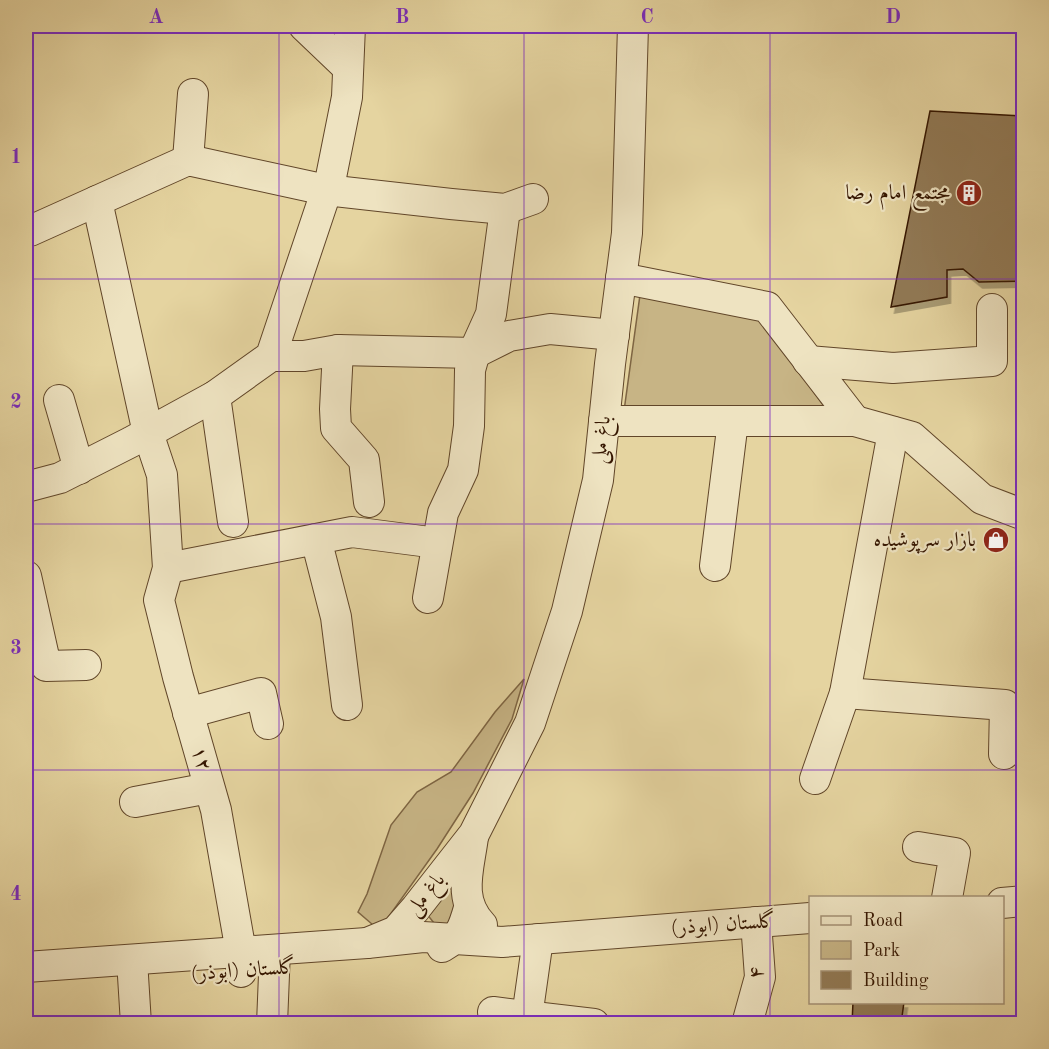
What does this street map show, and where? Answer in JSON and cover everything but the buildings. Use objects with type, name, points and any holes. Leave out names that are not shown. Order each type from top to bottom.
[{"type":"street","points":[[304,26],[348,68]]},
{"type":"street","points":[[271,356],[327,190],[347,97],[350,26]]},
{"type":"street","name":"باغ ملی","points":[[368,944],[396,931],[474,834],[530,723],[567,611],[598,480],[627,233],[633,26]]},
{"type":"street","points":[[188,160],[193,94]]},
{"type":"street","points":[[30,231],[188,160],[327,190],[505,209],[533,199]]},
{"type":"street","name":"۱۲","points":[[97,201],[148,433],[162,475],[168,568],[159,600],[216,810],[241,962]]},
{"type":"street","points":[[428,598],[443,513],[463,470],[469,426],[470,370],[491,314],[505,209]]},
{"type":"street","points":[[621,278],[767,307],[855,421]]},
{"type":"street","points":[[808,361],[893,368],[992,361],[992,309]]},
{"type":"street","points":[[26,486],[60,478],[148,433],[215,396],[271,356],[304,356],[338,350],[475,353],[509,336],[550,329],[614,335]]},
{"type":"street","points":[[338,350],[336,428],[364,460],[369,502]]},
{"type":"street","points":[[215,396],[233,522]]},
{"type":"street","points":[[59,400],[79,469]]},
{"type":"street","points":[[604,421],[855,421],[912,437],[982,500],[1023,515]]},
{"type":"street","points":[[715,566],[733,421]]},
{"type":"street","points":[[815,779],[845,693],[893,432]]},
{"type":"street","points":[[168,568],[352,532],[437,543]]},
{"type":"street","points":[[316,539],[336,617],[347,705]]},
{"type":"street","points":[[26,576],[46,666],[86,665]]},
{"type":"street","points":[[188,713],[261,693],[268,724]]},
{"type":"street","points":[[845,693],[1005,705],[1004,754]]},
{"type":"street","points":[[135,802],[209,788]]},
{"type":"street","name":"باغ ملی","points":[[474,834],[465,894],[469,909],[489,932],[502,942]]},
{"type":"street","points":[[918,846],[955,853],[947,896]]},
{"type":"street","points":[[1004,903],[1023,901]]},
{"type":"street","points":[[456,939],[464,928],[469,909]]},
{"type":"street","name":"گلستان (ابوذر)","points":[[275,960],[423,937],[502,942],[809,918]]},
{"type":"street","name":"۴","points":[[747,1023],[760,977],[756,922]]},
{"type":"street","name":"گلستان (ابوذر)","points":[[26,967],[133,969],[275,960],[418,957],[440,949],[456,939]]},
{"type":"street","points":[[526,1020],[538,939]]},
{"type":"street","points":[[272,1023],[275,960]]},
{"type":"street","points":[[133,969],[136,1023]]},
{"type":"street","name":"گلستان (ابوذر)","points":[[26,986],[133,969]]},
{"type":"street","points":[[493,1012],[526,1020],[594,1023]]},
{"type":"green space","points":[[640,295],[762,320],[826,409],[624,411]]},
{"type":"green space","points":[[524,679],[512,719],[473,793],[437,849],[387,919],[373,925],[358,912],[367,894],[391,825],[417,792],[451,772],[495,712]]},
{"type":"green space","points":[[463,858],[456,917],[446,926],[434,923],[426,913]]},
{"type":"place","name":"مجتمع امام رضا","points":[[969,193]]},
{"type":"place","name":"بازار سرپوشیده","points":[[996,540]]}]
